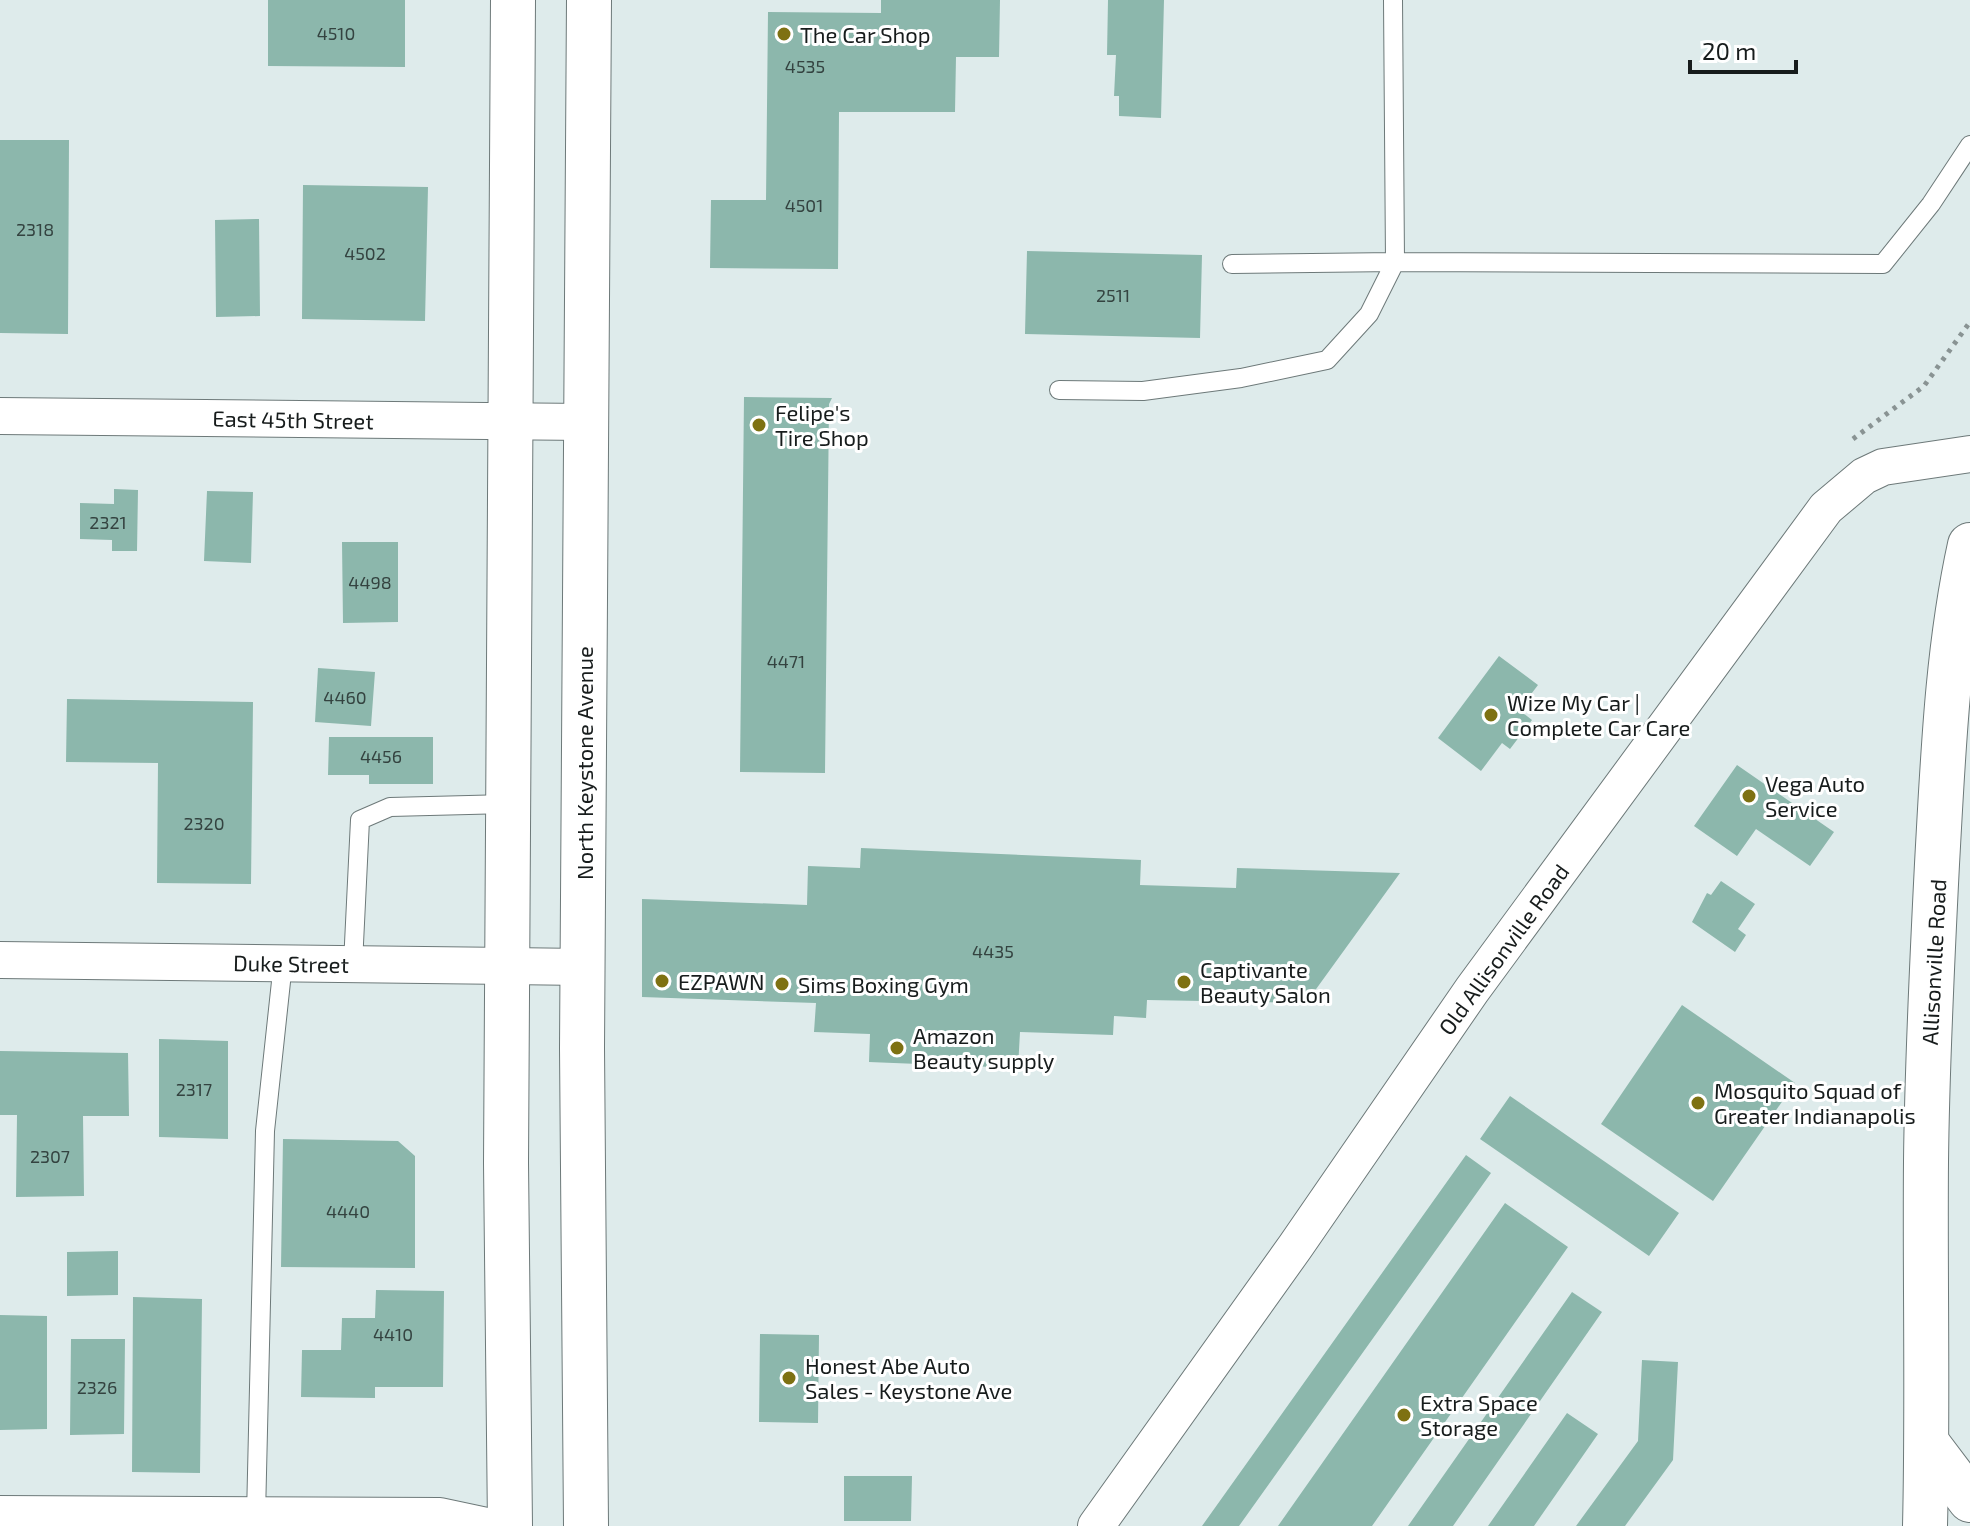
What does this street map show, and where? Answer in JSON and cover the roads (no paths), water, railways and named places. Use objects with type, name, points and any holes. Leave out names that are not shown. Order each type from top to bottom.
[{"type":"main road","points":[[510,1526],[506,1163],[513,0]]},
{"type":"main road","name":"North Keystone Avenue","points":[[586,1526],[583,967],[589,0]]},
{"type":"main road","name":"Allisonville Road","points":[[1925,1526],[1926,1160],[1933,941],[1948,686],[1970,545]]},
{"type":"main road","points":[[1927,1443],[1970,1500]]},
{"type":"street","name":"East 45th Street","points":[[0,416],[586,422]]},
{"type":"street","name":"Old Allisonville Road","points":[[1096,1526],[1295,1247],[1472,990],[1826,508],[1864,476],[1883,467],[1970,454]]},
{"type":"street","name":"Duke Street","points":[[0,960],[583,967]]},
{"type":"street","points":[[0,1514],[256,1516],[296,1521],[393,1521],[440,1516],[487,1526]]},
{"type":"lane","points":[[1059,390],[1143,391],[1241,378],[1327,360],[1369,314],[1395,262],[1393,0]]},
{"type":"lane","points":[[1232,264],[1883,264],[1931,204],[1970,145]]},
{"type":"lane","points":[[353,964],[360,820],[390,807],[508,804]]},
{"type":"lane","points":[[256,1516],[265,1131],[283,963]]},
{"type":"place","name":"The Car Shop","points":[[784,34]]},
{"type":"place","name":"Felipe's Tire Shop","points":[[759,425]]},
{"type":"place","name":"Wize My Car | Complete Car Care","points":[[1491,715]]},
{"type":"place","name":"Vega Auto Service","points":[[1749,796]]},
{"type":"place","name":"EZPAWN","points":[[662,981]]},
{"type":"place","name":"Captivante Beauty Salon","points":[[1184,982]]},
{"type":"place","name":"Sims Boxing Gym","points":[[782,984]]},
{"type":"place","name":"Amazon Beauty supply","points":[[897,1048]]},
{"type":"place","name":"Mosquito Squad of Greater Indianapolis","points":[[1698,1103]]},
{"type":"place","name":"Honest Abe Auto Sales - Keystone Ave","points":[[789,1378]]},
{"type":"place","name":"Extra Space Storage","points":[[1404,1415]]}]
